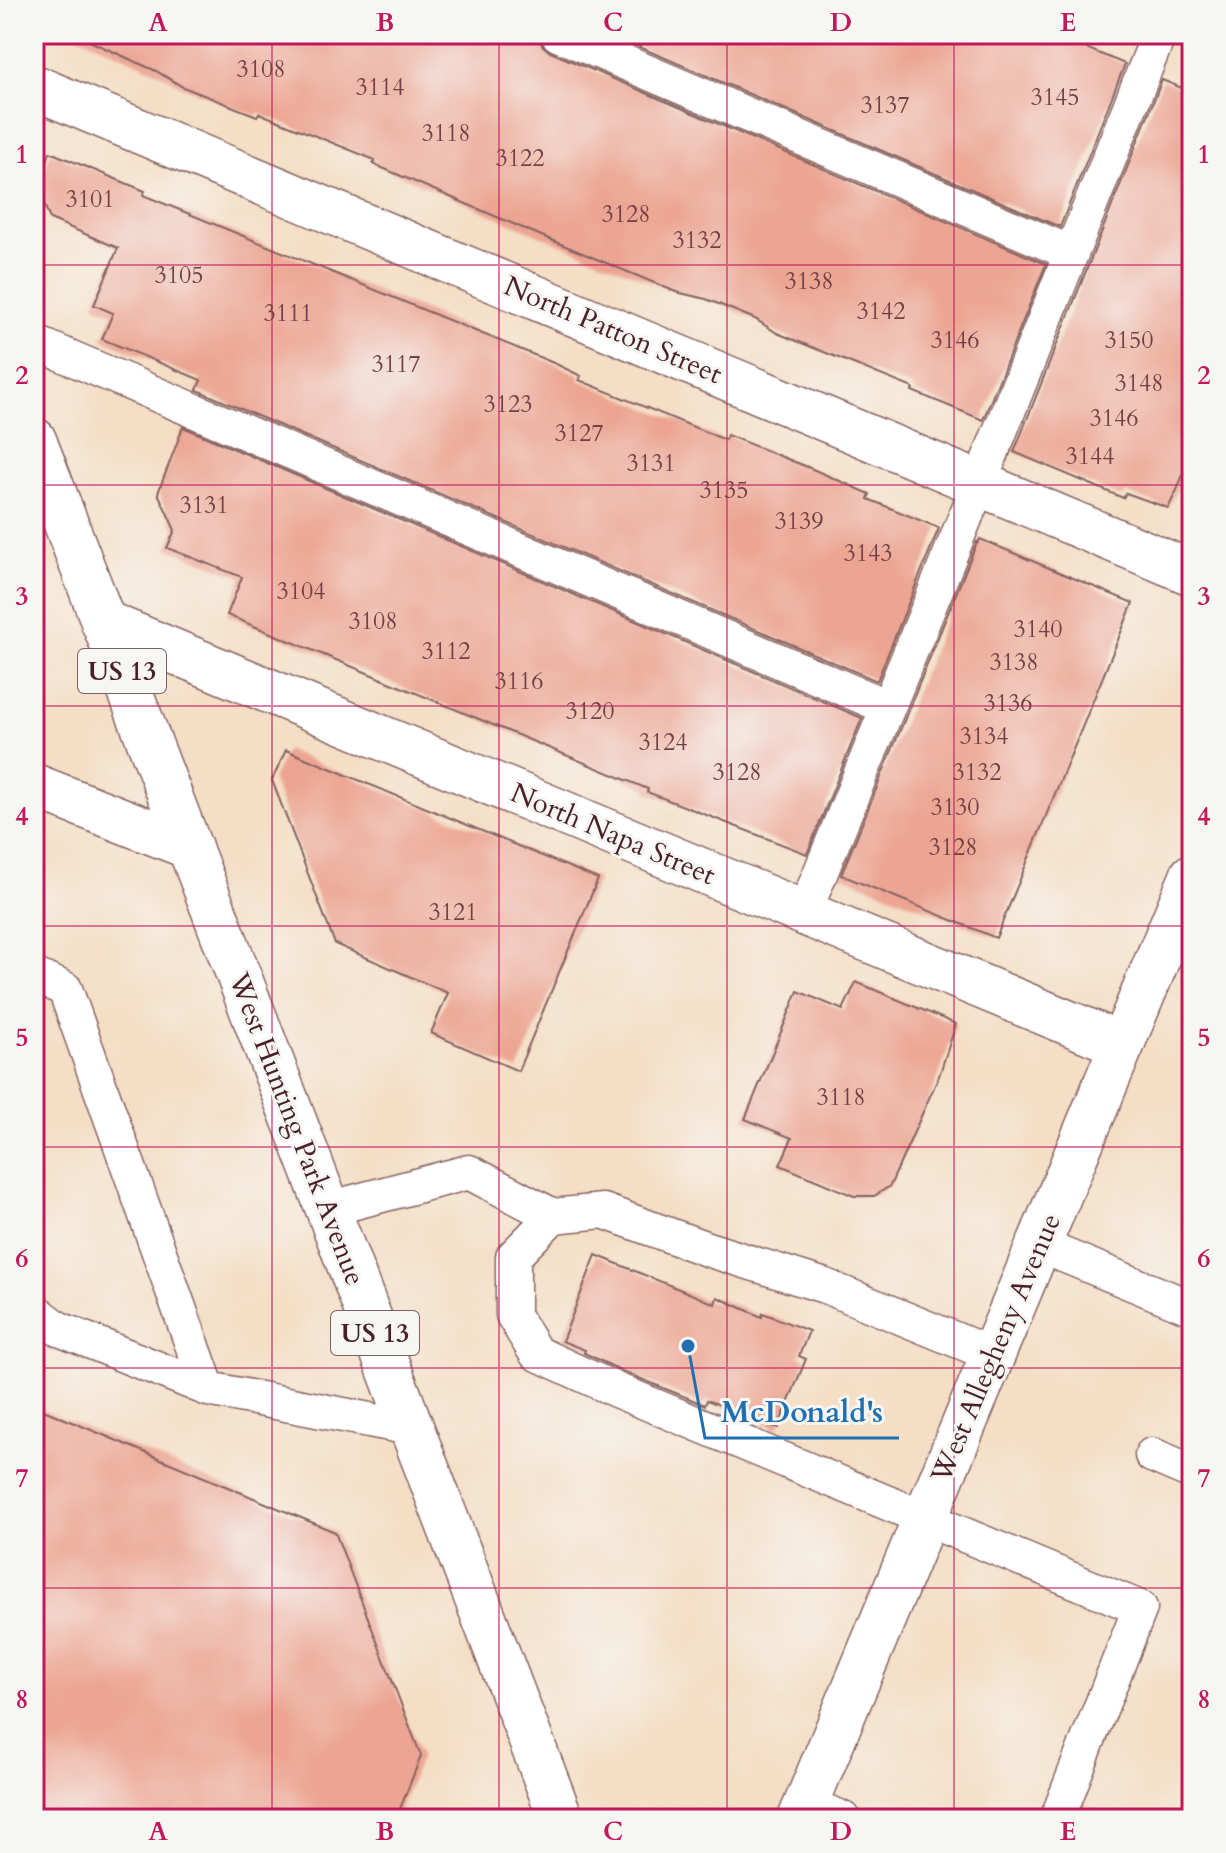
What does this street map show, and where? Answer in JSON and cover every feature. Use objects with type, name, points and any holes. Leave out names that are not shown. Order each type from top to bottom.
[{"type":"street","name":"North Patton Street","points":[[34,87],[1192,573]]},
{"type":"street","name":"West Hunting Park Avenue","points":[[34,440],[561,1819]]},
{"type":"street","name":"North Napa Street","points":[[103,622],[1122,1045]]},
{"type":"street","points":[[34,786],[190,847]]},
{"type":"street","name":"West Allegheny Avenue","points":[[817,1814],[926,1518],[1192,876]]},
{"type":"lane","points":[[558,34],[1071,253]]},
{"type":"lane","points":[[804,913],[1159,34]]},
{"type":"lane","points":[[34,342],[887,707]]},
{"type":"lane","points":[[34,975],[65,989],[208,1389]]},
{"type":"lane","points":[[328,1209],[469,1172],[553,1216],[603,1211],[707,1249],[825,1286],[993,1355]]},
{"type":"lane","points":[[553,1216],[513,1257],[513,1315],[536,1353],[616,1390],[1140,1608],[1057,1819]]},
{"type":"lane","points":[[1039,1245],[1192,1308]]},
{"type":"lane","points":[[34,1310],[57,1328],[208,1389],[411,1428]]},
{"type":"lane","points":[[1152,1455],[1192,1472]]},
{"type":"building","points":[[74,34],[538,34],[542,45],[550,52],[1046,264],[983,420],[777,333],[755,319],[706,299],[676,292],[373,164],[375,160],[259,113],[257,116],[183,87],[156,71]]},
{"type":"building","points":[[609,34],[1052,34],[1125,64],[1060,227]]},
{"type":"building","points":[[1162,80],[1192,92],[1192,451],[1168,508],[1126,493],[1123,498],[1014,452]]},
{"type":"building","points":[[50,152],[145,191],[143,195],[556,364],[581,376],[579,380],[725,440],[727,435],[810,468],[870,494],[868,499],[939,528],[877,681],[197,390],[201,380],[102,339],[113,313],[94,305],[118,248],[50,219],[38,189]]},
{"type":"building","points":[[183,427],[862,718],[807,854],[647,792],[648,789],[227,615],[242,577],[167,548],[175,530],[158,493]]},
{"type":"building","points":[[980,539],[1133,603],[996,938],[841,875]]},
{"type":"building","points":[[286,750],[598,879],[518,1071],[431,1033],[448,993],[335,944],[272,780]]},
{"type":"building","points":[[856,982],[956,1024],[939,1076],[890,1186],[874,1196],[854,1196],[780,1165],[792,1138],[745,1119],[798,991],[843,1010]]},
{"type":"building","points":[[596,1255],[715,1304],[717,1297],[762,1317],[763,1313],[809,1331],[799,1356],[806,1359],[778,1428],[707,1400],[705,1405],[624,1372],[562,1341]]},
{"type":"building","points":[[34,1406],[335,1532],[421,1756],[396,1819],[34,1819]]},
{"type":"place","name":"McDonald's","points":[[688,1346]]}]
